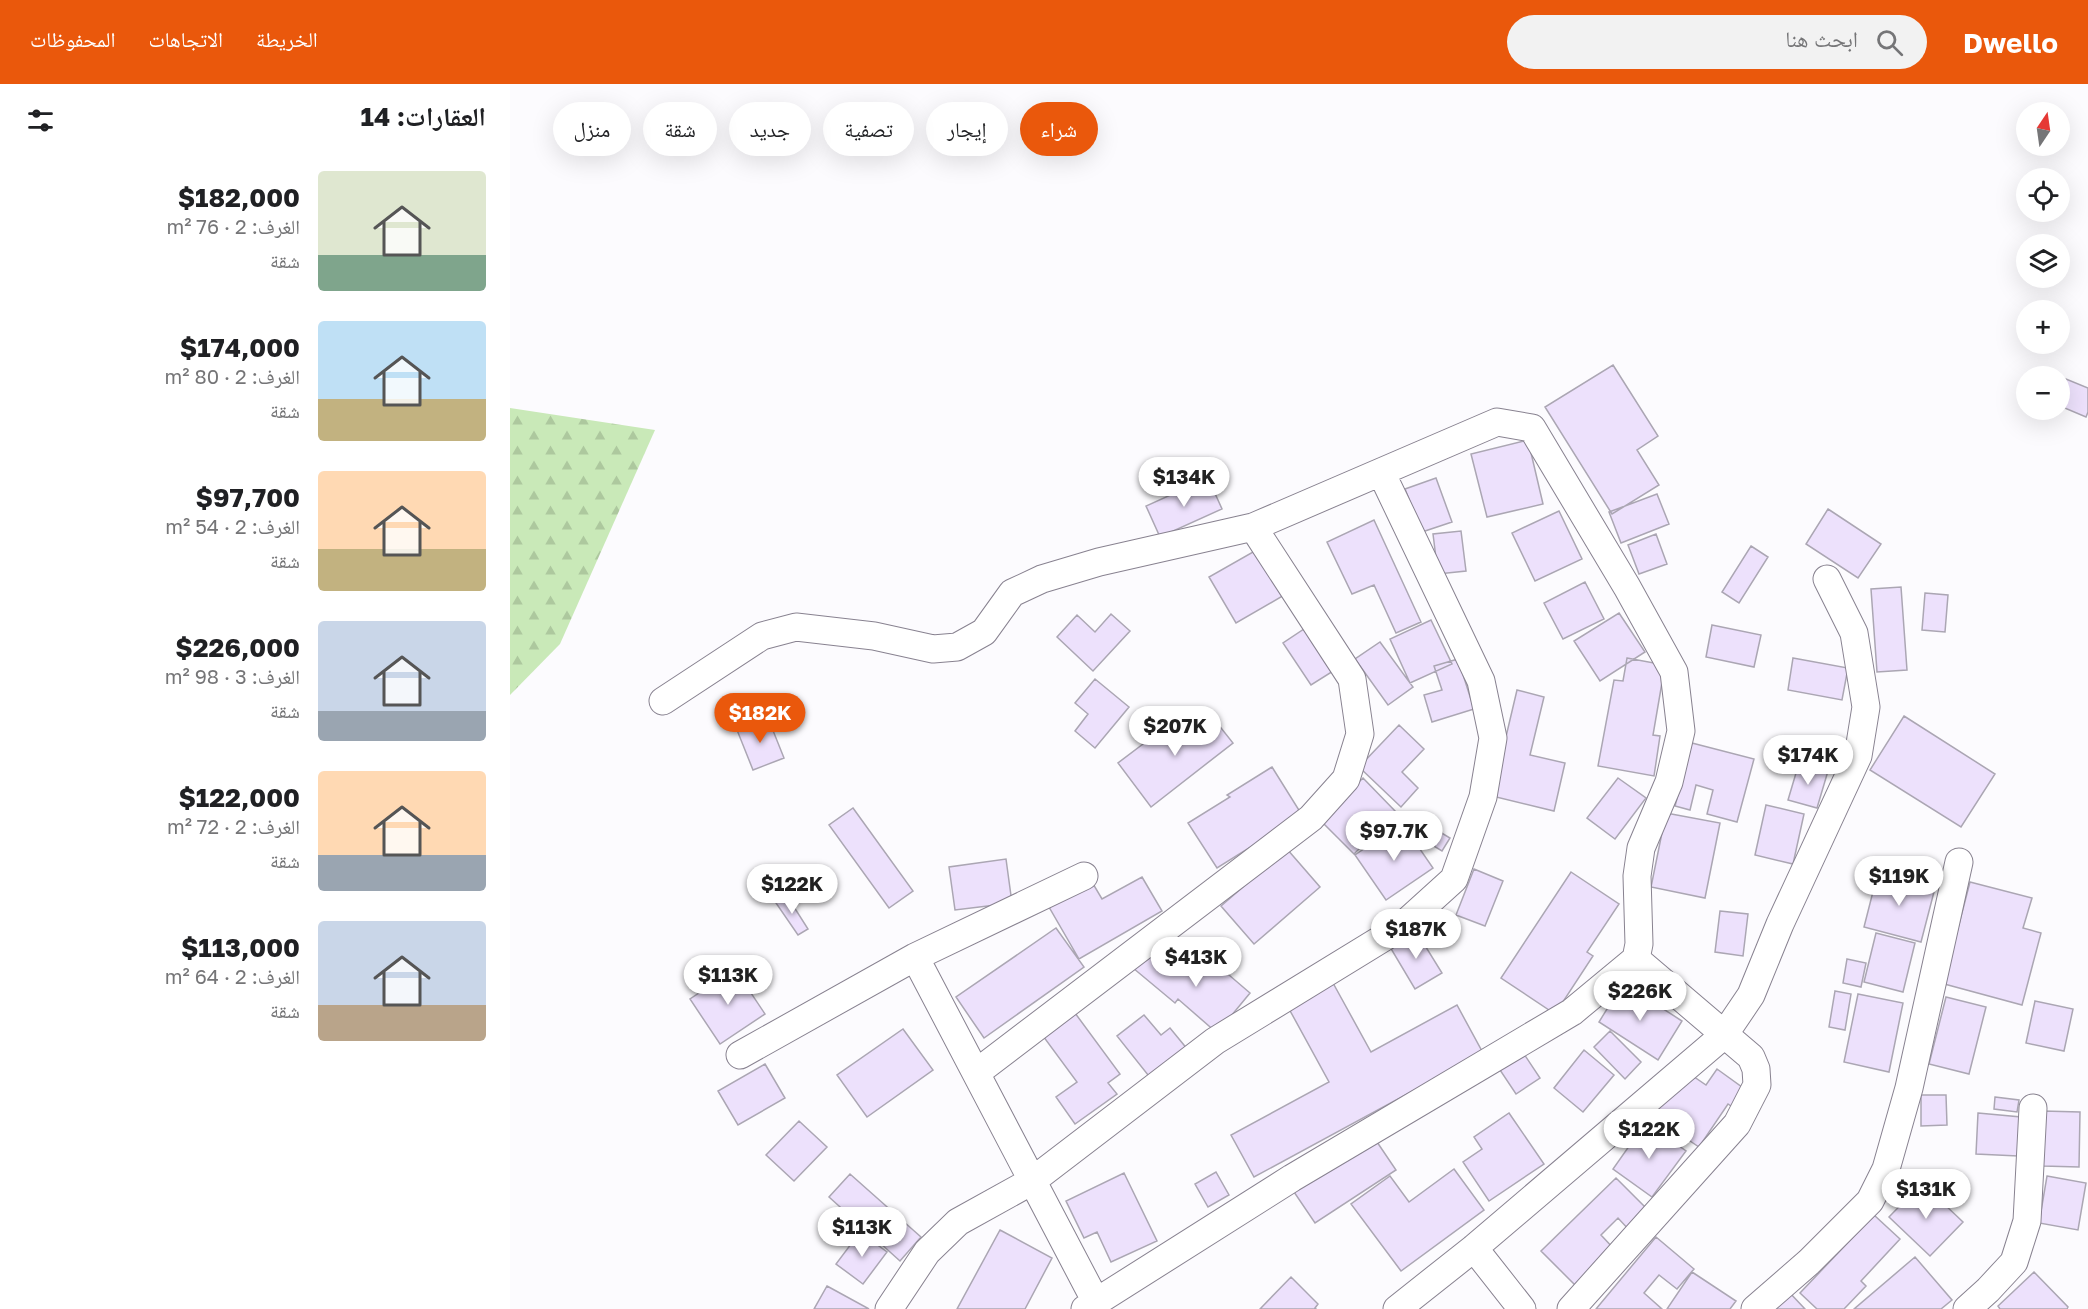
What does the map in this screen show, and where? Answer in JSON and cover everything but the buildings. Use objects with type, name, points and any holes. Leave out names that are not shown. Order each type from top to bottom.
[{"type":"street","points":[[663,701],[762,636],[796,627],[874,636],[933,649],[957,647],[984,632],[1012,593],[1042,579],[1099,562],[1253,527],[1497,422],[1532,428],[1628,587],[1674,672],[1681,730],[1669,782],[1641,848],[1637,876],[1639,944],[1636,959],[1572,1012],[1292,1178],[1090,1306],[1032,1181],[915,957]]},
{"type":"street","points":[[889,1309],[927,1252],[958,1222],[1032,1181],[1215,1041],[1401,927],[1454,879],[1483,797],[1493,738],[1480,681],[1382,472]]},
{"type":"street","points":[[976,1073],[1311,818],[1346,779],[1360,734],[1352,679],[1253,527]]},
{"type":"street","points":[[1397,1309],[1474,1248],[1724,1035],[1751,995],[1780,924],[1858,756],[1866,707],[1854,633],[1827,579]]},
{"type":"street","points":[[1755,1309],[1809,1262],[1870,1202],[1886,1169],[1909,1088],[1959,861]]},
{"type":"street","points":[[740,1055],[915,957],[1084,876]]},
{"type":"street","points":[[1571,1309],[1737,1124],[1756,1085],[1756,1069],[1751,1057],[1636,959]]},
{"type":"street","points":[[1967,1309],[2014,1262],[2027,1221],[2033,1108]]},
{"type":"street","points":[[1474,1248],[1522,1309]]},
{"type":"green space","points":[[510,408],[655,430],[560,644],[510,695]]}]
